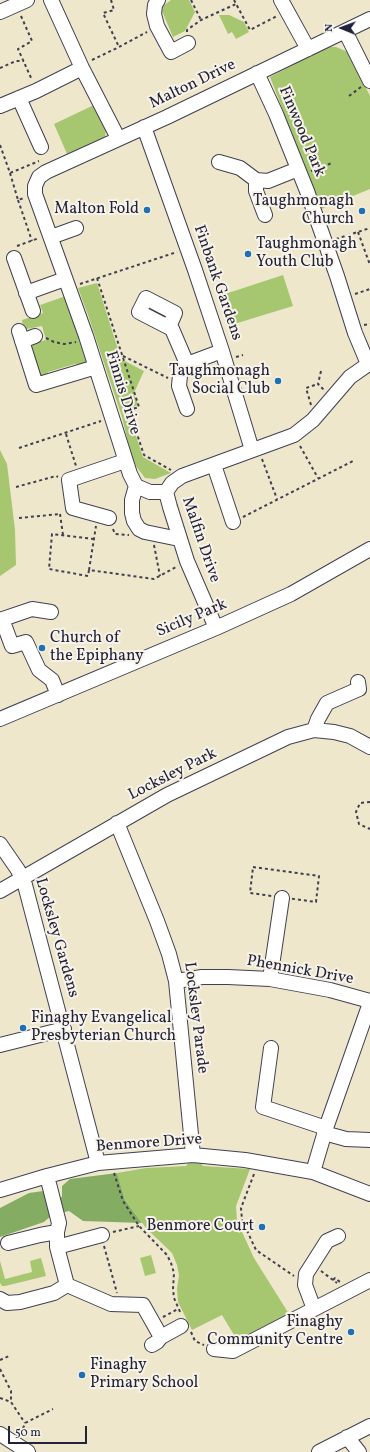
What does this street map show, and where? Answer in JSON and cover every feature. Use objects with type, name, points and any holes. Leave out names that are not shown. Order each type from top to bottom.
[{"type":"street","points":[[51,0],[82,68],[118,138]]},
{"type":"street","points":[[158,0],[155,5],[154,14],[157,26],[171,52],[188,43]]},
{"type":"street","points":[[0,12],[21,3]]},
{"type":"street","points":[[284,5],[308,49]]},
{"type":"street","name":"Malton Drive","points":[[35,190],[39,177],[46,172],[118,138],[144,128],[370,19]]},
{"type":"street","points":[[345,31],[370,81]]},
{"type":"street","points":[[0,106],[36,91],[82,68]]},
{"type":"street","name":"Finwood Park","points":[[258,73],[300,172],[355,333],[369,363]]},
{"type":"street","points":[[19,98],[42,153]]},
{"type":"street","name":"Finbank Gardens","points":[[144,128],[187,248],[255,449]]},
{"type":"street","points":[[219,162],[240,168],[256,180],[268,181],[300,172]]},
{"type":"street","points":[[256,180],[256,191],[265,215]]},
{"type":"street","name":"Finnis Drive","points":[[35,190],[66,284],[86,336],[125,461],[136,486]]},
{"type":"street","points":[[50,236],[76,228]]},
{"type":"street","points":[[14,258],[32,311]]},
{"type":"street","points":[[26,293],[66,284]]},
{"type":"street","points":[[169,327],[172,328],[187,364]]},
{"type":"street","points":[[35,336],[20,336],[36,385],[96,367]]},
{"type":"street","points":[[187,410],[180,384],[180,375],[187,364],[222,351]]},
{"type":"street","name":"Malfin Drive","points":[[216,628],[179,539],[166,492],[172,483],[182,476],[214,466],[294,435],[315,418],[350,377],[369,363]]},
{"type":"street","points":[[103,517],[66,511],[74,478],[125,461]]},
{"type":"street","points":[[214,466],[233,522]]},
{"type":"street","points":[[166,492],[150,492],[136,486],[132,500],[132,513],[134,521],[139,529],[149,533],[179,539]]},
{"type":"street","name":"Sicily Park","points":[[0,719],[216,628],[290,594],[370,549]]},
{"type":"street","points":[[51,612],[32,609],[1,619],[12,646],[26,642],[39,670],[52,680],[58,695]]},
{"type":"street","points":[[314,730],[327,703],[359,689],[358,682]]},
{"type":"street","name":"Locksley Park","points":[[0,891],[167,795],[281,740],[314,730],[334,732],[350,736],[370,747]]},
{"type":"street","name":"Locksley Parade","points":[[117,823],[162,934],[176,981],[194,1155]]},
{"type":"street","name":"Locksley Gardens","points":[[0,844],[22,878],[64,1029],[105,1162]]},
{"type":"street","points":[[270,980],[282,898]]},
{"type":"street","name":"Phennick Drive","points":[[176,981],[202,977],[270,980],[330,990],[370,1002]]},
{"type":"street","points":[[313,1172],[325,1130],[370,1002]]},
{"type":"street","points":[[0,1045],[64,1029]]},
{"type":"street","points":[[271,1048],[263,1107],[346,1139],[370,1140]]},
{"type":"street","name":"Benmore Drive","points":[[0,1190],[47,1176],[105,1162],[194,1155],[254,1162],[313,1172],[370,1194]]},
{"type":"street","points":[[47,1176],[59,1223],[57,1232],[57,1247],[67,1285]]},
{"type":"street","points":[[8,1243],[57,1232]]},
{"type":"street","points":[[57,1247],[102,1235]]},
{"type":"street","points":[[314,1308],[308,1295],[305,1280],[306,1274],[327,1241],[338,1236]]},
{"type":"street","points":[[214,1349],[233,1351],[370,1280]]},
{"type":"street","points":[[67,1285],[111,1304],[143,1305],[153,1322],[156,1341],[184,1323]]},
{"type":"street","points":[[0,1299],[7,1303],[20,1302],[54,1293],[67,1285]]},
{"type":"street","points":[[319,1452],[370,1426]]},
{"type":"street","points":[[0,1434],[23,1448]]},
{"type":"street","points":[[347,1437],[359,1452]]},
{"type":"path","points":[[111,0],[114,10],[103,13],[119,47]]},
{"type":"path","points":[[191,0],[201,20]]},
{"type":"path","points":[[234,0],[250,30],[284,5]]},
{"type":"path","points":[[21,3],[32,41],[18,49],[36,91]]},
{"type":"path","points":[[188,43],[187,30],[201,20],[236,4]]},
{"type":"path","points":[[82,68],[90,61],[157,26]]},
{"type":"path","points":[[0,68],[16,61],[24,61]]},
{"type":"path","points":[[0,145],[32,241]]},
{"type":"path","points":[[10,173],[42,153]]},
{"type":"path","points":[[300,172],[332,163]]},
{"type":"path","points":[[18,200],[35,190]]},
{"type":"path","points":[[325,242],[370,228]]},
{"type":"path","points":[[358,232],[370,265]]},
{"type":"path","points":[[14,258],[12,248],[50,236]]},
{"type":"path","points":[[66,284],[97,278],[187,248]]},
{"type":"path","points":[[97,278],[139,407],[130,410],[144,455],[182,476]]},
{"type":"path","points":[[344,298],[370,289]]},
{"type":"path","points":[[35,336],[45,337],[54,342],[64,344],[73,343],[86,336]]},
{"type":"path","points":[[123,356],[180,384]]},
{"type":"path","points":[[318,384],[321,371]]},
{"type":"path","points":[[318,384],[332,399]]},
{"type":"path","points":[[315,418],[306,388],[318,384]]},
{"type":"path","points":[[19,448],[112,418]]},
{"type":"path","points":[[16,487],[56,476],[74,478],[65,434]]},
{"type":"path","points":[[294,435],[318,478]]},
{"type":"path","points":[[255,449],[277,499]]},
{"type":"path","points":[[233,522],[354,461]]},
{"type":"path","points":[[19,518],[66,511],[63,535]]},
{"type":"path","points":[[103,517],[115,534],[138,536],[149,533],[160,576]]},
{"type":"path","points":[[94,539],[52,534],[49,569],[88,576],[94,539],[103,517]]},
{"type":"path","points":[[89,570],[154,579],[188,561]]},
{"type":"path","points":[[370,802],[360,803],[356,812],[359,824],[370,829]]},
{"type":"path","points":[[254,867],[319,876],[316,902],[282,898],[250,893],[254,867]]},
{"type":"path","points":[[105,1162],[123,1201],[139,1226],[167,1255],[171,1263],[174,1273],[174,1298],[184,1323],[195,1341],[214,1349]]},
{"type":"path","points":[[254,1162],[254,1175],[241,1208],[242,1220],[256,1250],[294,1276],[305,1280]]},
{"type":"path","points":[[120,1304],[102,1235],[139,1226]]},
{"type":"path","points":[[312,1264],[347,1292]]},
{"type":"path","points":[[153,1322],[178,1309]]},
{"type":"path","points":[[0,1360],[9,1356]]},
{"type":"path","points":[[0,1369],[11,1391],[11,1402],[25,1423],[23,1448]]},
{"type":"path","points":[[0,1398],[11,1402]]},
{"type":"path","points":[[25,1423],[53,1408]]},
{"type":"green space","points":[[171,0],[189,0],[195,12],[185,31],[173,37],[162,11],[163,6]]},
{"type":"green space","points":[[219,15],[229,15],[244,22],[249,32],[236,39],[232,32],[228,34]]},
{"type":"green space","points":[[326,47],[336,47],[348,52],[370,96],[370,189],[321,209],[270,77]]},
{"type":"green space","points":[[94,105],[106,131],[105,137],[67,154],[54,124]]},
{"type":"green space","points":[[283,275],[293,306],[231,325],[222,295]]},
{"type":"green space","points":[[97,283],[121,359],[144,371],[133,395],[136,398],[138,405],[127,409],[143,457],[171,473],[155,479],[145,478],[136,466],[131,455],[122,417],[78,288]]},
{"type":"green space","points":[[66,296],[86,356],[86,362],[81,365],[75,364],[48,372],[46,376],[42,376],[40,375],[31,349],[34,343],[46,340],[42,326],[27,329],[23,326],[22,320],[43,313],[40,305]]},
{"type":"green space","points":[[0,450],[7,464],[15,530],[16,565],[0,576]]},
{"type":"green space","points":[[189,1162],[200,1162],[203,1166],[250,1169],[236,1206],[237,1221],[254,1258],[289,1314],[237,1340],[222,1315],[192,1330],[178,1302],[177,1289],[179,1275],[172,1253],[146,1228],[125,1200],[117,1173],[146,1168],[186,1166]]},
{"type":"green space","points":[[117,1173],[125,1200],[142,1223],[83,1221],[69,1211],[52,1215],[44,1222],[0,1237],[0,1208],[29,1193],[43,1191],[49,1200],[62,1197],[62,1186],[70,1179]]},
{"type":"green space","points":[[151,1255],[156,1273],[145,1276],[140,1258]]},
{"type":"green space","points":[[41,1258],[46,1276],[5,1286],[2,1286],[0,1283],[0,1261],[5,1279],[32,1272],[30,1261]]},
{"type":"place","name":"Malton Fold","points":[[147,210]]},
{"type":"place","name":"Taughmonagh Church","points":[[362,211]]},
{"type":"place","name":"Taughmonagh Youth Club","points":[[248,254]]},
{"type":"place","name":"Taughmonagh Social Club","points":[[278,381]]},
{"type":"place","name":"Church of the Epiphany","points":[[42,648]]},
{"type":"place","name":"Finaghy Evangelical Presbyterian Church","points":[[23,1028]]},
{"type":"place","name":"Benmore Court","points":[[262,1227]]},
{"type":"place","name":"Finaghy Community Centre","points":[[351,1332]]},
{"type":"place","name":"Finaghy Primary School","points":[[82,1375]]}]
